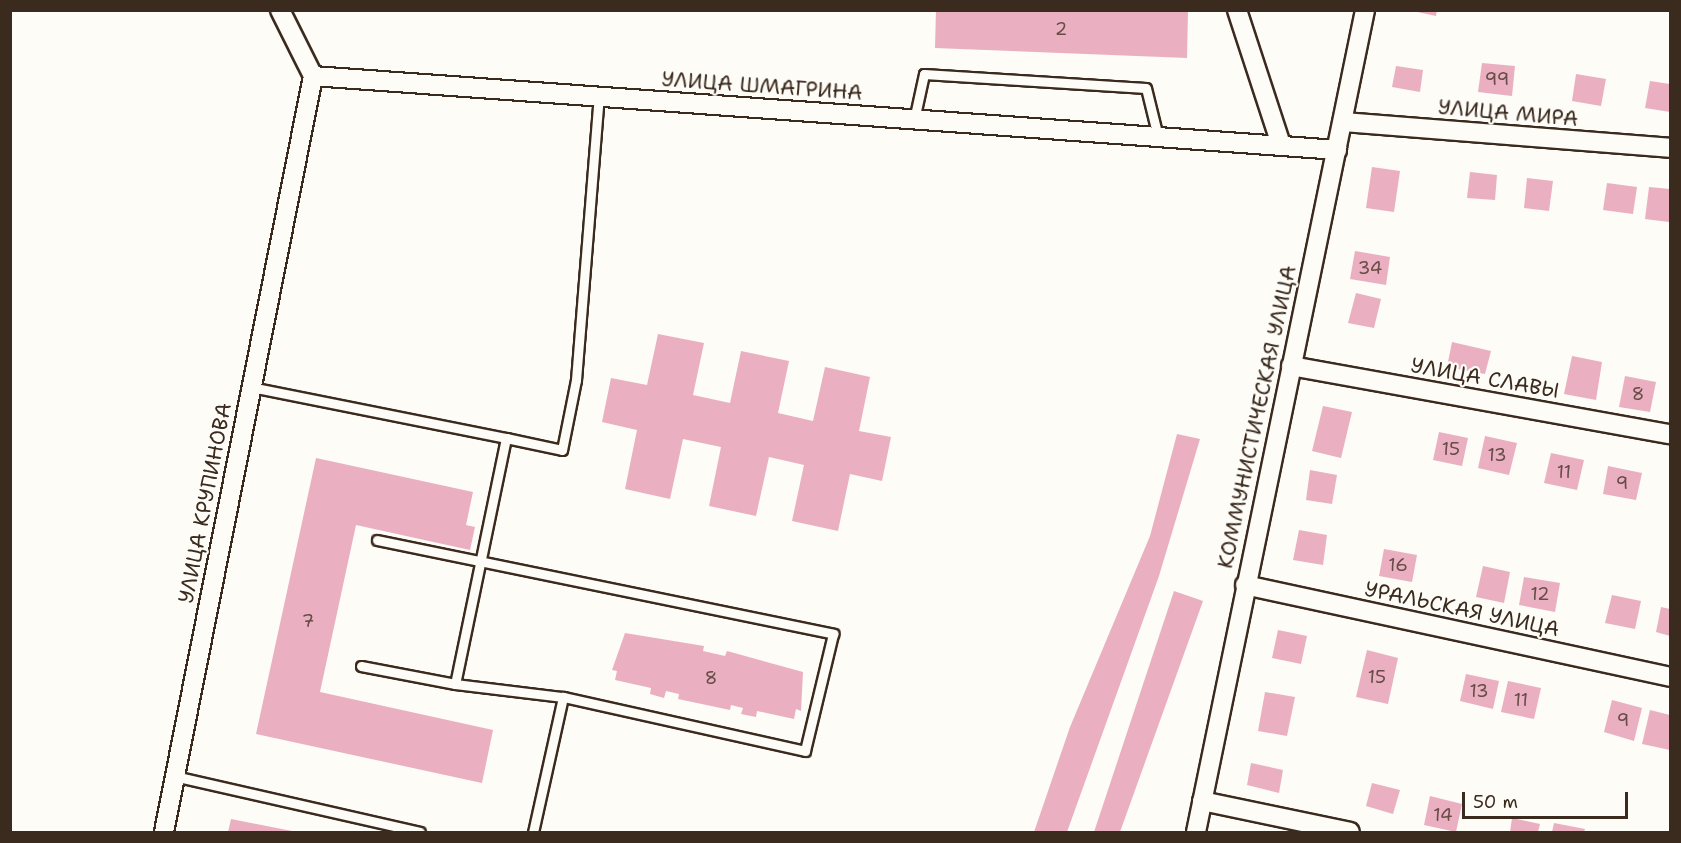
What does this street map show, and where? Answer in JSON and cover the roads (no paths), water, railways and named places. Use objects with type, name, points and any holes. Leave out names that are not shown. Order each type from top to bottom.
[{"type":"street","points":[[280,10],[314,76]]},
{"type":"street","points":[[1237,10],[1281,145]]},
{"type":"street","name":"КОММУНИСТИЧЕСКАЯ УЛИЦА","points":[[1196,832],[1365,10]]},
{"type":"street","name":"УЛИЦА ШМАГРИНА","points":[[314,76],[1337,150]]},
{"type":"street","name":"УЛИЦА КРУПИНОВА","points":[[164,832],[314,76]]},
{"type":"street","name":"УЛИЦА МИРА","points":[[1343,122],[1671,148]]},
{"type":"street","name":"УЛИЦА СЛАВЫ","points":[[1291,366],[1671,434]]},
{"type":"street","name":"УРАЛЬСКАЯ УЛИЦА","points":[[1245,585],[1671,677]]},
{"type":"street","points":[[1202,801],[1350,832]]},
{"type":"lane","points":[[914,120],[924,74],[1146,88],[1158,137]]},
{"type":"lane","points":[[251,387],[562,450],[576,380],[599,97]]},
{"type":"lane","points":[[455,684],[506,438]]},
{"type":"lane","points":[[361,666],[455,684],[563,697],[805,751],[833,634],[377,540]]},
{"type":"lane","points":[[533,832],[563,697]]},
{"type":"lane","points":[[174,776],[420,832]]}]
